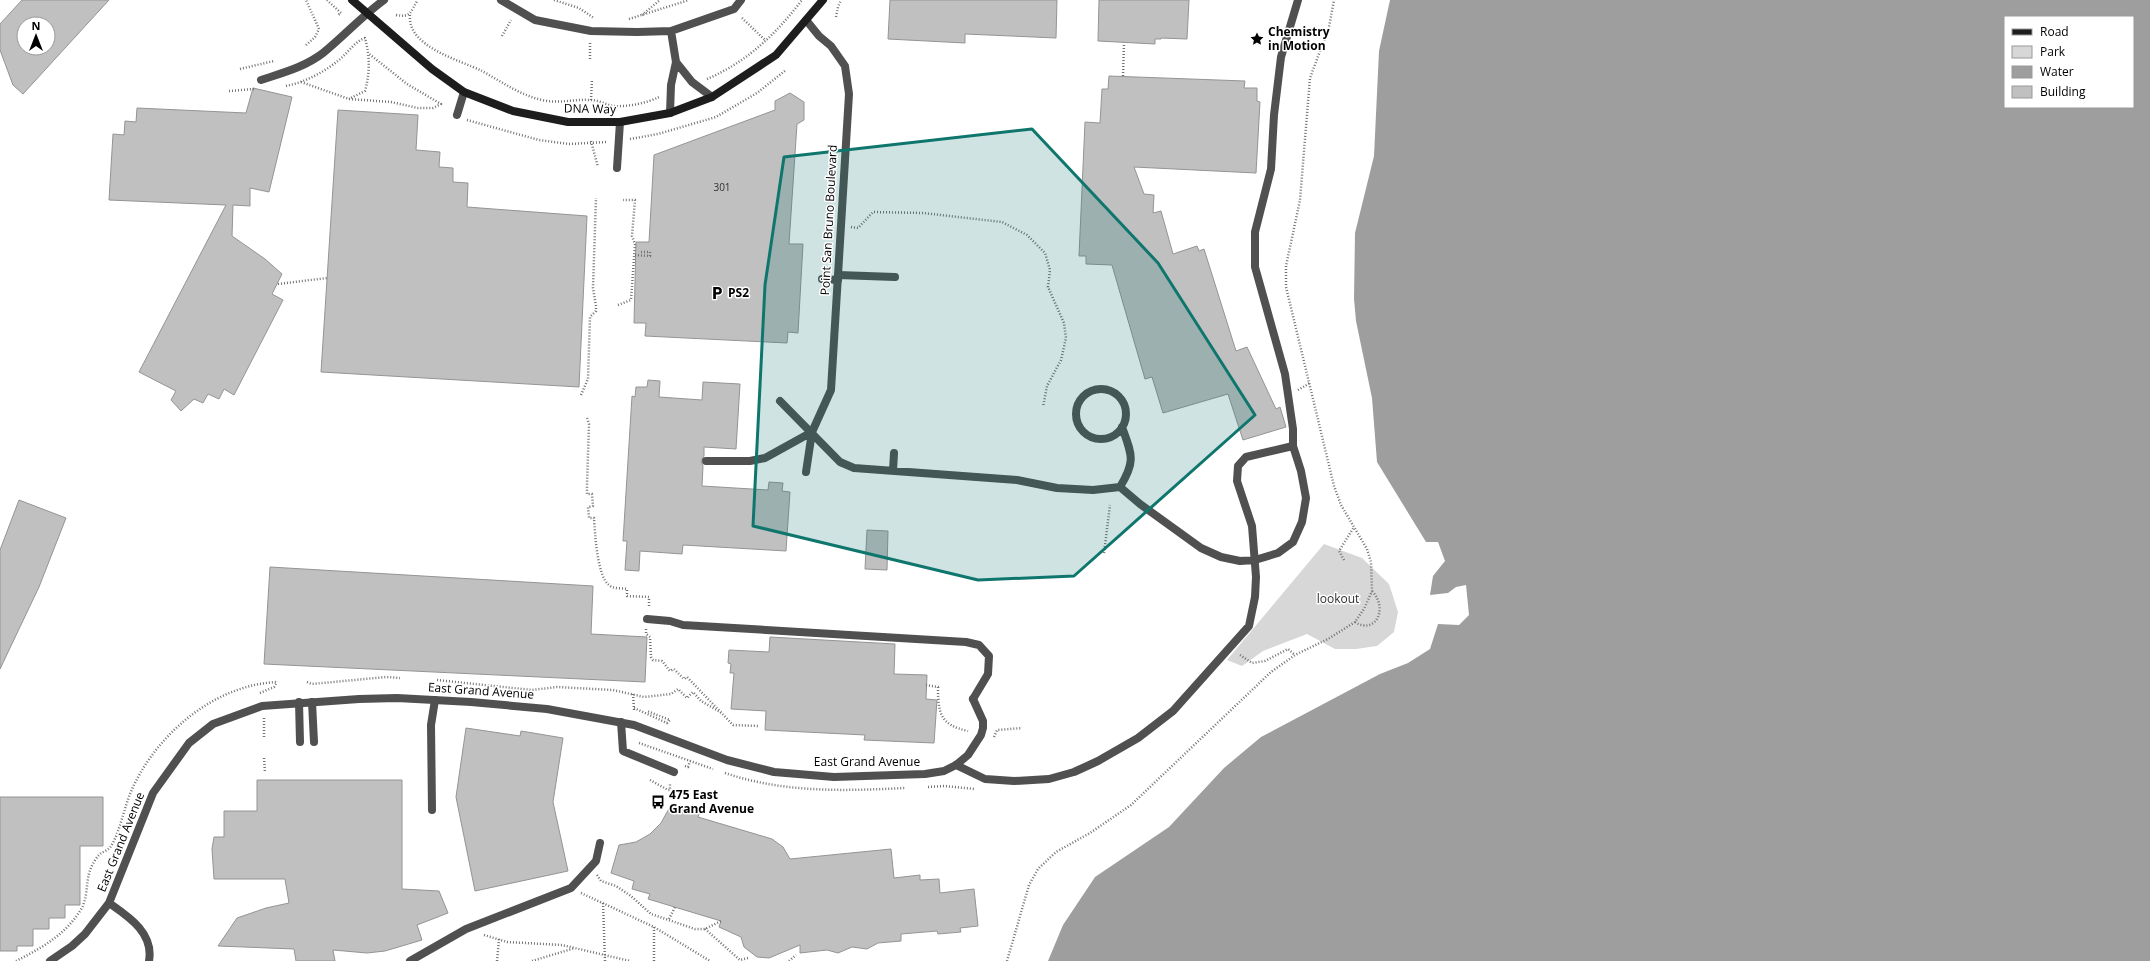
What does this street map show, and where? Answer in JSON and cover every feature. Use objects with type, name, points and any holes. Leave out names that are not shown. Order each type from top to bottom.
[{"type":"main road","name":"DNA Way","points":[[352,0],[432,69],[464,92],[513,111],[568,122],[620,122],[670,113],[712,97],[776,55],[823,0]]},
{"type":"street","points":[[261,80],[292,70],[322,54],[366,12],[384,0]]},
{"type":"street","points":[[501,0],[535,20],[578,30],[637,32],[671,31],[734,9],[741,0]]},
{"type":"street","points":[[780,401],[840,462],[854,468],[1017,480],[1057,488],[1094,490],[1120,487],[1140,504],[1201,548],[1221,557],[1240,561],[1255,560],[1278,553],[1293,542],[1302,522],[1306,498],[1301,471],[1293,446],[1293,429],[1284,374],[1255,267],[1255,232],[1271,170],[1274,115],[1281,57],[1298,0]]},
{"type":"street","name":"Point San Bruno Boulevard","points":[[806,20],[819,36],[831,46],[845,66],[848,94],[831,390],[812,432],[806,472]]},
{"type":"street","points":[[670,113],[672,85],[676,62],[671,31]]},
{"type":"street","points":[[676,62],[692,82],[712,97]]},
{"type":"street","points":[[457,115],[464,92]]},
{"type":"street","points":[[617,168],[620,122]]},
{"type":"street","points":[[822,279],[895,277]]},
{"type":"street","points":[[1120,487],[1128,474],[1132,456],[1122,427],[1125,420],[1125,405],[1115,393],[1100,388],[1093,390],[1080,399],[1075,413],[1076,420],[1084,432],[1090,436],[1104,439],[1111,437],[1122,427]]},
{"type":"street","points":[[706,461],[750,461],[765,458],[812,432]]},
{"type":"street","points":[[956,765],[985,780],[1049,780],[1074,772],[1138,738],[1173,711],[1249,626],[1256,597],[1255,560],[1252,526],[1237,481],[1238,466],[1246,457],[1293,446]]},
{"type":"street","points":[[893,471],[894,453]]},
{"type":"street","name":"East Grand Avenue","points":[[50,961],[85,934],[109,903],[153,793],[189,743],[213,724],[262,706],[299,702],[359,699],[435,700],[547,708],[621,722],[647,729],[727,760],[774,772],[834,776],[925,774],[944,771],[956,765],[968,755],[981,735],[983,721],[973,699],[988,674],[989,656],[979,645],[966,642],[683,625],[670,621],[646,623]]},
{"type":"street","points":[[432,810],[431,724],[435,700]]},
{"type":"street","points":[[299,702],[300,742]]},
{"type":"street","points":[[312,702],[314,742]]},
{"type":"street","points":[[621,722],[623,751],[674,772]]},
{"type":"street","points":[[410,961],[466,929],[570,888],[596,861],[600,844]]},
{"type":"street","points":[[109,903],[139,926],[147,938],[150,955],[149,961]]},
{"type":"path","points":[[306,0],[319,30],[315,37],[306,45]]},
{"type":"path","points":[[327,0],[341,13],[338,15]]},
{"type":"path","points":[[418,0],[410,15],[409,22],[414,31],[437,52],[480,70],[520,93],[543,100],[560,102],[591,100],[615,106],[650,101],[664,94]]},
{"type":"path","points":[[554,0],[579,8],[593,18]]},
{"type":"path","points":[[660,0],[641,16],[689,0]]},
{"type":"path","points":[[700,79],[706,79],[725,71],[749,55],[778,30],[802,0]]},
{"type":"path","points":[[836,17],[841,0]]},
{"type":"path","points":[[1007,961],[1029,885],[1038,869],[1056,852],[1090,833],[1131,805],[1271,672],[1295,655],[1328,639],[1354,622],[1364,609],[1372,591],[1371,562],[1367,549],[1341,505],[1334,486],[1286,287],[1286,266],[1300,200],[1310,78],[1329,27],[1334,0]]},
{"type":"path","points":[[396,15],[405,17],[410,15]]},
{"type":"path","points":[[740,16],[766,41]]},
{"type":"path","points":[[502,36],[511,20]]},
{"type":"path","points":[[349,99],[366,90],[369,78],[368,54],[365,38]]},
{"type":"path","points":[[1123,76],[1124,42]]},
{"type":"path","points":[[590,43],[590,60]]},
{"type":"path","points":[[301,82],[349,99],[391,102],[418,108],[433,108],[440,104],[407,84],[368,54]]},
{"type":"path","points":[[240,69],[282,60]]},
{"type":"path","points":[[628,139],[658,134],[716,117],[756,93],[786,70]]},
{"type":"path","points":[[591,100],[592,80]]},
{"type":"path","points":[[466,120],[538,140],[569,144],[607,142]]},
{"type":"path","points":[[591,142],[598,167]]},
{"type":"path","points":[[581,395],[588,379],[590,317],[596,311],[593,288],[596,198]]},
{"type":"path","points":[[618,305],[631,300],[635,255],[635,244],[632,236],[635,200],[623,200]]},
{"type":"path","points":[[841,227],[858,228],[873,212],[923,213],[1002,222],[1027,235],[1045,254],[1050,270],[1048,287],[1051,298],[1062,317],[1066,338],[1061,360],[1047,386],[1043,407]]},
{"type":"path","points":[[635,255],[650,256],[650,252],[640,252]]},
{"type":"path","points":[[278,284],[327,278]]},
{"type":"path","points":[[588,418],[587,494],[592,494],[593,506],[588,507],[589,518],[594,518],[596,545],[604,579],[612,587],[627,589],[627,596],[649,597],[649,606]]},
{"type":"path","points":[[1104,553],[1110,505]]},
{"type":"path","points":[[1344,560],[1339,551],[1354,527]]},
{"type":"path","points":[[1354,622],[1360,625],[1370,624],[1376,621],[1381,606],[1378,598],[1372,591]]},
{"type":"path","points":[[646,623],[646,634],[650,637],[651,658],[662,661],[670,671],[674,669],[684,679],[686,676],[733,724],[758,726]]},
{"type":"path","points":[[1229,648],[1252,663],[1265,660],[1288,649],[1295,655]]},
{"type":"path","points":[[307,682],[312,684],[386,676],[400,678]]},
{"type":"path","points":[[437,680],[532,690],[557,687],[612,690],[644,696],[671,694],[678,689],[686,698],[693,692],[701,700],[722,713]]},
{"type":"path","points":[[260,693],[274,687],[277,682]]},
{"type":"path","points":[[926,685],[938,687],[938,707],[945,721],[954,728],[968,731]]},
{"type":"path","points":[[633,694],[634,713]]},
{"type":"path","points":[[634,708],[667,723],[670,720],[647,711]]},
{"type":"path","points":[[264,718],[264,737]]},
{"type":"path","points":[[992,740],[997,730],[1022,728]]},
{"type":"path","points":[[264,758],[265,773]]},
{"type":"path","points":[[688,768],[690,761]]},
{"type":"path","points":[[650,780],[668,790],[670,790],[670,783]]},
{"type":"path","points":[[590,867],[601,880],[616,886],[631,896],[651,914],[695,929],[705,929],[721,921]]},
{"type":"path","points":[[570,888],[654,928],[710,961]]},
{"type":"path","points":[[603,903],[605,961]]},
{"type":"path","points":[[669,919],[675,908]]},
{"type":"path","points":[[654,928],[654,961]]},
{"type":"path","points":[[705,929],[740,960],[748,958]]},
{"type":"path","points":[[479,935],[507,942],[576,948],[630,961]]},
{"type":"path","points":[[497,961],[499,939]]},
{"type":"path","points":[[532,961],[576,948]]},
{"type":"path","points":[[789,961],[796,955]]},
{"type":"highlighted area","points":[[1032,129],[1158,263],[1255,415],[1074,576],[978,580],[753,526],[765,285],[784,157]]},
{"type":"green space","name":"lookout","points":[[1324,544],[1362,558],[1389,584],[1398,612],[1394,632],[1377,646],[1356,649],[1335,649],[1307,634],[1263,651],[1242,666],[1227,660]]},
{"type":"water","points":[[1390,0],[2150,0],[2150,961],[1048,961],[1063,925],[1095,877],[1169,827],[1224,768],[1261,737],[1380,674],[1408,663],[1430,649],[1438,624],[1459,625],[1469,615],[1466,585],[1456,587],[1448,593],[1430,595],[1433,576],[1445,561],[1438,542],[1426,542],[1377,462],[1372,398],[1356,321],[1354,299],[1355,233],[1374,156],[1379,51]]},
{"type":"building","points":[[22,0],[109,0],[23,94],[13,85],[0,50],[0,24]]},
{"type":"building","points":[[890,0],[1057,0],[1056,38],[965,34],[965,43],[888,39]]},
{"type":"building","points":[[1099,0],[1189,0],[1187,39],[1161,38],[1155,39],[1155,44],[1098,41]]},
{"type":"building","points":[[1109,76],[1245,81],[1244,88],[1257,88],[1257,101],[1260,102],[1256,173],[1134,167],[1144,194],[1154,195],[1153,213],[1161,211],[1173,254],[1197,246],[1199,251],[1204,249],[1236,351],[1247,347],[1276,409],[1280,407],[1286,427],[1243,440],[1228,394],[1163,413],[1152,377],[1145,379],[1112,265],[1086,264],[1086,256],[1079,256],[1085,122],[1100,123],[1102,89],[1108,89]]},
{"type":"building","points":[[253,88],[292,97],[269,192],[250,188],[250,206],[233,205],[232,236],[265,259],[282,274],[272,294],[283,300],[234,395],[224,389],[219,399],[208,394],[203,403],[194,399],[181,411],[171,400],[176,391],[139,372],[226,205],[109,200],[113,134],[124,135],[125,121],[136,122],[137,108],[246,113]]},
{"type":"building","points":[[790,93],[804,102],[804,120],[797,124],[789,244],[803,244],[798,333],[788,332],[787,343],[645,336],[646,323],[634,323],[636,242],[649,242],[654,155],[775,110],[775,101]]},
{"type":"building","points":[[338,110],[418,115],[416,150],[440,152],[439,167],[453,168],[453,182],[468,183],[467,207],[587,216],[579,387],[321,372]]},
{"type":"building","points":[[648,380],[660,381],[659,397],[702,400],[703,382],[740,384],[736,449],[704,447],[704,456],[701,461],[703,466],[702,486],[768,490],[769,482],[783,483],[782,491],[790,492],[786,551],[683,545],[682,554],[640,551],[639,571],[625,570],[627,541],[623,541],[632,396],[635,397],[636,387],[647,387]]},
{"type":"building","points":[[19,500],[66,518],[39,587],[0,669],[0,550]]},
{"type":"building","points":[[867,530],[888,531],[887,570],[865,569]]},
{"type":"building","points":[[270,567],[593,586],[591,634],[647,637],[645,682],[264,664]]},
{"type":"building","points":[[770,637],[895,644],[894,674],[927,675],[926,699],[937,700],[934,743],[864,740],[865,735],[765,730],[766,711],[731,709],[734,673],[730,673],[731,664],[728,663],[729,650],[769,652]]},
{"type":"building","points":[[466,728],[520,736],[521,731],[563,738],[553,802],[568,871],[475,891],[456,797]]},
{"type":"building","points":[[257,780],[402,780],[402,889],[439,891],[448,913],[417,925],[422,940],[385,951],[367,953],[333,950],[335,961],[296,961],[294,949],[218,946],[237,918],[266,908],[289,903],[285,879],[214,879],[212,849],[214,837],[224,837],[224,811],[257,811]]},
{"type":"building","points":[[0,797],[103,797],[103,846],[80,846],[80,905],[65,905],[65,918],[49,918],[49,929],[33,929],[33,946],[17,946],[17,951],[0,951]]},
{"type":"building","points":[[671,805],[699,814],[698,817],[772,839],[783,847],[790,859],[891,849],[894,878],[920,875],[920,880],[939,879],[940,893],[974,889],[978,926],[960,928],[961,932],[938,934],[937,931],[901,934],[901,941],[878,943],[867,949],[852,947],[838,953],[827,950],[800,953],[800,945],[769,958],[757,957],[744,947],[741,937],[719,927],[721,921],[648,899],[650,894],[632,889],[634,881],[611,873],[619,845],[636,842],[650,834],[661,823]]},
{"type":"place","name":"Chemistry in Motion","points":[[1257,39]]},
{"type":"place","name":"PS2","points":[[717,293]]},
{"type":"place","name":"475 East Grand Avenue","points":[[658,802]]}]
